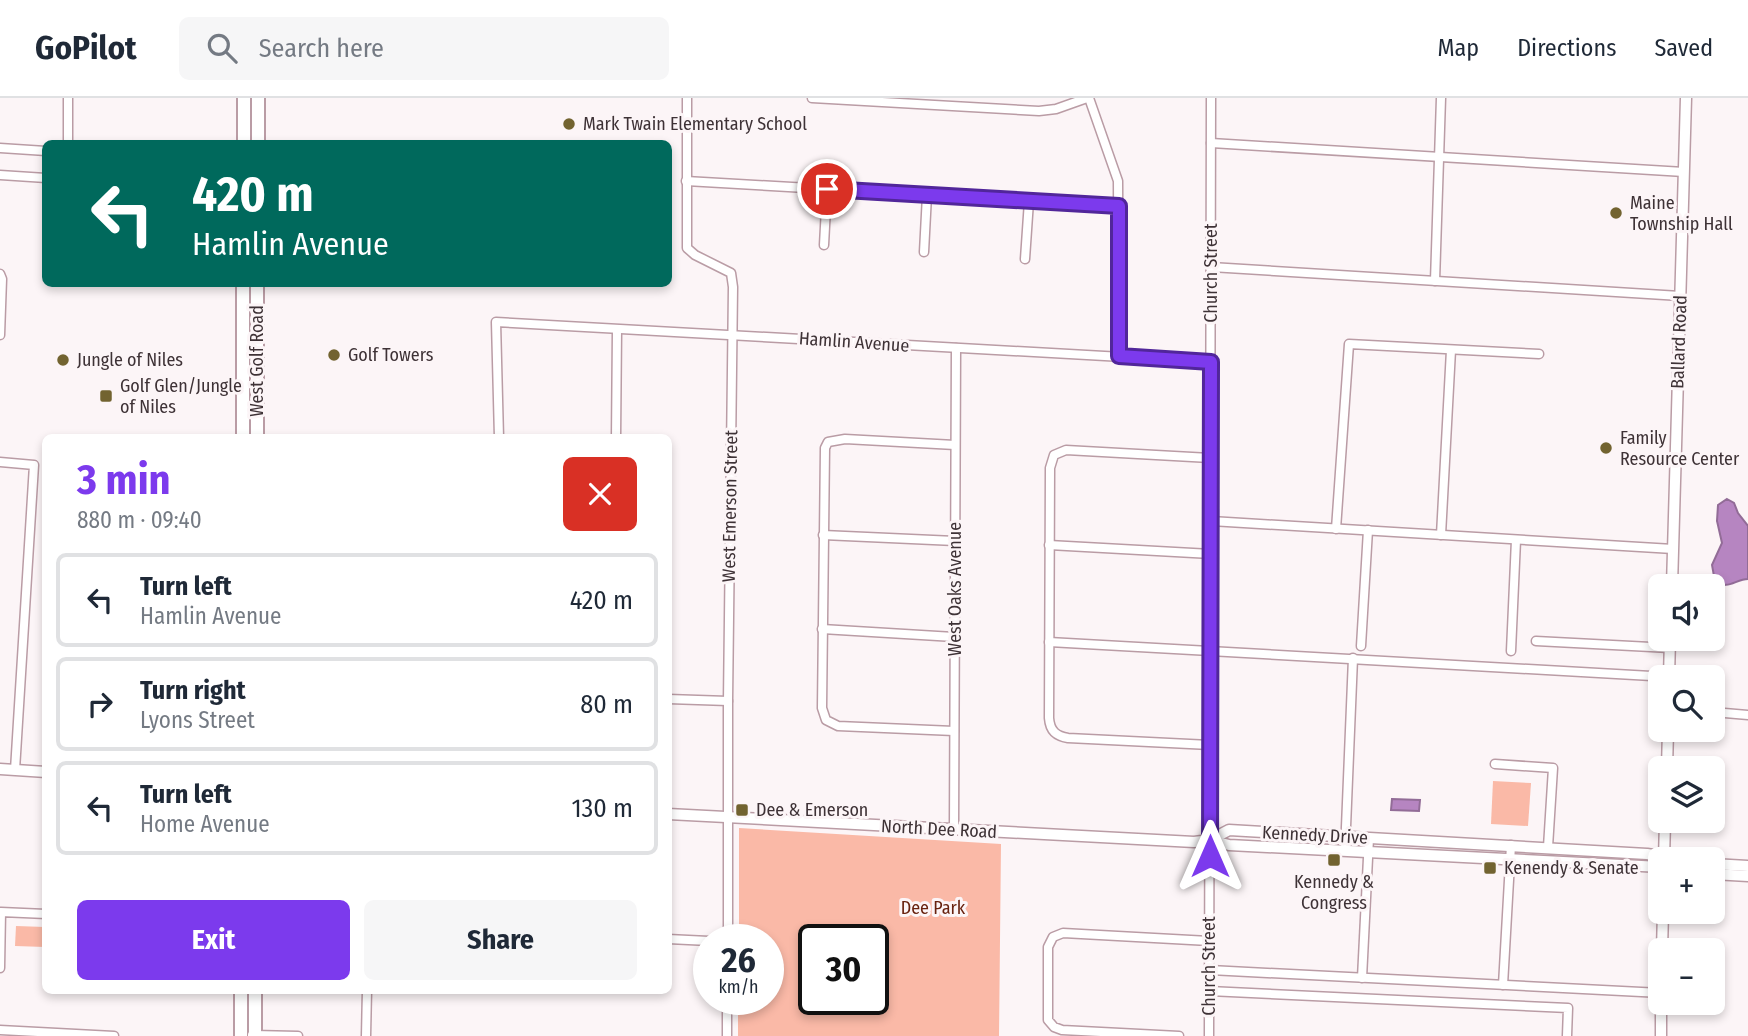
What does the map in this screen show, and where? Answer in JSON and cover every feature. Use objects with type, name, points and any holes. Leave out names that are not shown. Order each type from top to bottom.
[{"type":"main road","points":[[244,98],[244,140]]},
{"type":"main road","points":[[258,98],[258,140]]},
{"type":"main road","name":"West Golf Road","points":[[243,287],[243,434]]},
{"type":"main road","name":"West Golf Road","points":[[257,287],[257,434]]},
{"type":"main road","points":[[241,994],[241,1035]]},
{"type":"main road","points":[[255,994],[255,1035]]},
{"type":"street","points":[[68,98],[68,140]]},
{"type":"street","name":"West Emerson Street","points":[[687,98],[687,248],[695,256],[730,273],[733,287],[728,924]]},
{"type":"street","points":[[812,98],[1047,110],[1088,98],[1114,163],[1118,181],[1119,356]]},
{"type":"street","points":[[992,98],[992,108]]},
{"type":"street","name":"Church Street","points":[[1209,1036],[1211,98]]},
{"type":"street","points":[[1435,281],[1441,98]]},
{"type":"street","name":"Ballard Road","points":[[1672,574],[1686,98]]},
{"type":"street","points":[[1211,143],[1684,173]]},
{"type":"street","points":[[0,148],[42,151]]},
{"type":"street","points":[[0,175],[42,178]]},
{"type":"street","points":[[686,181],[1119,206]]},
{"type":"street","points":[[824,245],[827,189]]},
{"type":"street","points":[[924,252],[927,195]]},
{"type":"street","points":[[1025,258],[1029,201]]},
{"type":"street","points":[[1210,267],[1680,296]]},
{"type":"street","points":[[0,274],[0,335]]},
{"type":"street","name":"Hamlin Avenue","points":[[499,434],[496,322],[1211,362]]},
{"type":"street","points":[[616,434],[617,330]]},
{"type":"street","points":[[1336,528],[1349,344],[1539,354]]},
{"type":"street","name":"West Oaks Avenue","points":[[954,829],[956,348]]},
{"type":"street","points":[[1441,535],[1451,350]]},
{"type":"street","points":[[954,731],[838,726],[826,720],[822,708],[822,535],[823,454],[828,442],[845,439],[955,445]]},
{"type":"street","points":[[1210,458],[1066,450],[1054,455],[1050,468],[1049,545],[1049,718],[1054,732],[1068,738],[1210,745]]},
{"type":"street","points":[[0,462],[34,465],[15,770]]},
{"type":"street","points":[[1211,521],[1673,549]]},
{"type":"street","points":[[1361,646],[1368,530]]},
{"type":"street","points":[[822,535],[955,541]]},
{"type":"street","points":[[1511,650],[1516,540]]},
{"type":"street","points":[[1049,545],[1211,554]]},
{"type":"street","points":[[822,629],[954,637]]},
{"type":"street","points":[[1536,641],[1648,643]]},
{"type":"street","points":[[1049,642],[1648,676]]},
{"type":"street","points":[[1345,851],[1353,658]]},
{"type":"street","points":[[672,699],[728,701]]},
{"type":"street","points":[[1725,713],[1748,715]]},
{"type":"street","points":[[1494,764],[1553,768],[1548,847]]},
{"type":"street","points":[[0,769],[42,772]]},
{"type":"street","name":"North Dee Road","points":[[672,814],[1194,842],[1210,840]]},
{"type":"street","name":"Kennedy Drive","points":[[1210,840],[1229,830],[1548,847],[1648,856]]},
{"type":"street","points":[[1362,978],[1369,838]]},
{"type":"street","name":"Kennedy Drive","points":[[1210,840],[1229,845],[1648,866]]},
{"type":"street","points":[[1503,985],[1511,845]]},
{"type":"street","points":[[1725,865],[1748,866]]},
{"type":"street","points":[[1725,875],[1748,876]]},
{"type":"street","points":[[0,968],[1,912],[42,914]]},
{"type":"street","points":[[1179,1036],[1062,1030],[1054,1027],[1048,1020],[1048,947],[1053,937],[1063,933],[1209,942]]},
{"type":"street","points":[[672,939],[693,940]]},
{"type":"street","points":[[1210,970],[1648,992]]},
{"type":"street","points":[[1209,991],[1568,1009],[1567,1036]]},
{"type":"street","points":[[366,1036],[367,994]]},
{"type":"street","points":[[727,1015],[727,1036]]},
{"type":"street","points":[[1661,1015],[1661,1036]]},
{"type":"street","points":[[0,1030],[114,1036]]},
{"type":"street","points":[[241,1035],[298,1036]]},
{"type":"green space","points":[[1493,781],[1531,783],[1528,826],[1491,824]]},
{"type":"green space","name":"Dee Park","points":[[739,828],[1001,844],[999,1036],[738,1036],[738,1015],[784,1015],[784,924],[739,924]]},
{"type":"green space","points":[[16,926],[42,927],[42,947],[15,946]]},
{"type":"shaded area","points":[[1727,499],[1734,503],[1748,526],[1748,579],[1728,585],[1725,585],[1725,574],[1714,574],[1712,565],[1722,543],[1717,521],[1718,505]]},
{"type":"shaded area","points":[[1392,799],[1420,800],[1419,811],[1391,810]]},
{"type":"place","name":"Mark Twain Elementary School","points":[[569,124]]},
{"type":"place","name":"Maine Township Hall","points":[[1616,213]]},
{"type":"place","name":"Golf Towers","points":[[334,355]]},
{"type":"place","name":"Jungle of Niles","points":[[63,360]]},
{"type":"place","name":"Golf Glen/Jungle of Niles","points":[[106,396]]},
{"type":"place","name":"Family Resource Center","points":[[1606,448]]},
{"type":"place","name":"Dee & Emerson","points":[[742,810]]},
{"type":"place","name":"Kennedy & Congress","points":[[1334,860]]},
{"type":"place","name":"Kenendy & Senate","points":[[1490,868]]},
{"type":"route","points":[[827,189],[1119,206],[1119,356],[1211,362],[1210,856]]}]
